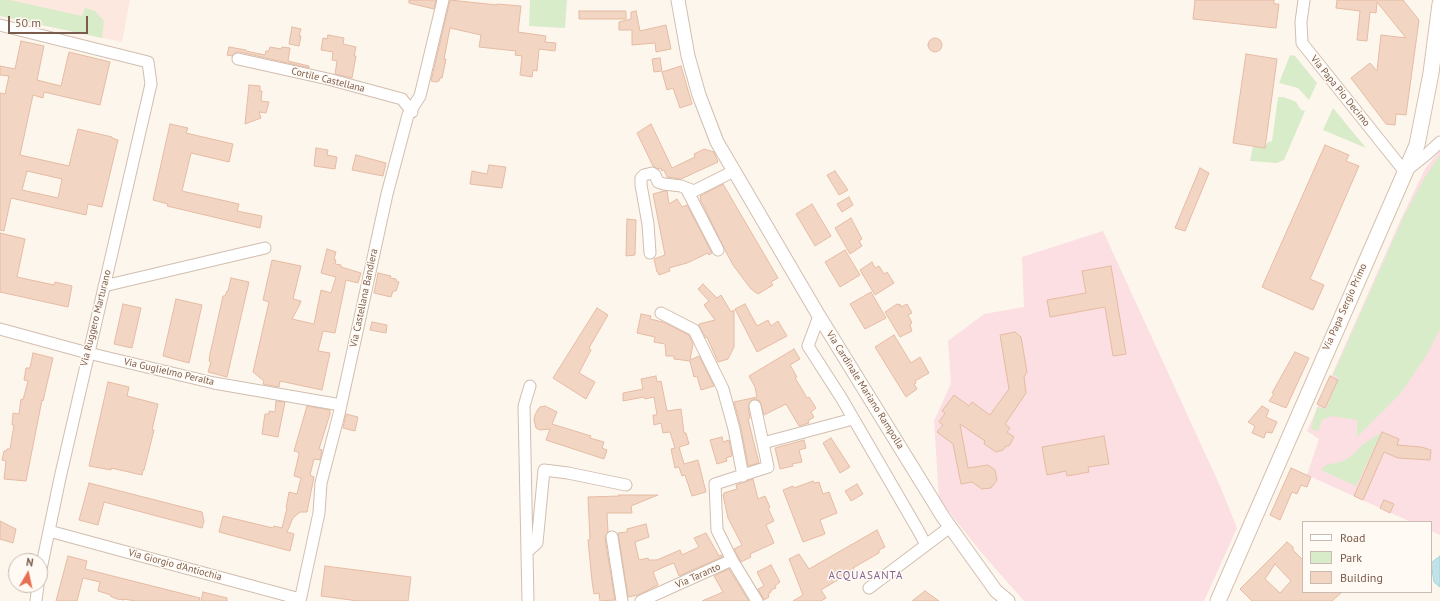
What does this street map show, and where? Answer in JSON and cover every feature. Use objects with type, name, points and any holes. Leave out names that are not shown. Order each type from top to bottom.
[{"type":"main road","name":"Via Papa Sergio Primo","points":[[1218,601],[1417,145],[1430,81],[1440,4]]},
{"type":"street","name":"Via Castellana Bandiera","points":[[300,600],[319,513],[321,483],[341,404],[387,194],[408,116],[412,112],[420,96],[443,0]]},
{"type":"street","name":"Via Cardinale Mariano Rampolla","points":[[678,0],[688,56],[699,95],[717,142],[819,316],[950,527],[996,591],[1008,601]]},
{"type":"street","name":"Via Papa Pio Decimo","points":[[1304,0],[1301,22],[1302,43],[1406,171]]},
{"type":"street","name":"Via Ruggero Marturano","points":[[0,26],[148,62],[151,84],[88,353],[44,553]]},
{"type":"street","name":"Cortile Castellana","points":[[238,59],[328,79],[402,99],[412,112]]},
{"type":"street","points":[[1406,171],[1440,142]]},
{"type":"street","points":[[650,253],[648,224],[640,185],[641,178],[644,175],[652,173],[655,174],[658,182],[694,190],[734,171]]},
{"type":"street","points":[[686,188],[718,250]]},
{"type":"street","points":[[104,286],[265,248]]},
{"type":"street","points":[[661,313],[694,330],[723,389],[734,429],[743,476]]},
{"type":"street","points":[[819,316],[808,346],[853,419],[926,545]]},
{"type":"street","name":"Via Guglielmo Peralta","points":[[0,329],[88,353],[214,383],[341,404]]},
{"type":"street","points":[[528,601],[524,406],[530,386]]},
{"type":"street","points":[[755,406],[768,467],[715,484],[717,530],[732,560],[757,601]]},
{"type":"street","points":[[763,443],[853,419]]},
{"type":"street","points":[[527,552],[537,543],[544,470],[626,484]]},
{"type":"street","points":[[869,588],[950,527]]},
{"type":"street","name":"Via Giorgio d'Antiochia","points":[[49,531],[300,600]]},
{"type":"street","points":[[612,537],[622,601]]},
{"type":"street","name":"Via Taranto","points":[[641,601],[732,560]]},
{"type":"shaded area","points":[[0,0],[130,0],[122,42],[0,16]]},
{"type":"shaded area","points":[[1440,150],[1440,535],[1432,531],[1432,521],[1409,521],[1307,475],[1319,439],[1307,431],[1400,221],[1425,169]]},
{"type":"shaded area","points":[[1103,231],[1220,486],[1237,528],[1204,601],[1024,601],[980,551],[939,499],[934,421],[951,383],[948,341],[984,314],[1024,307],[1022,257]]},
{"type":"green space","points":[[0,0],[10,0],[82,16],[85,8],[95,11],[104,21],[102,38],[0,16]]},
{"type":"green space","points":[[530,0],[567,0],[565,28],[529,26]]},
{"type":"green space","points":[[1290,55],[1295,56],[1317,83],[1309,100],[1298,88],[1279,83]]},
{"type":"green space","points":[[1278,97],[1283,97],[1296,102],[1301,110],[1305,111],[1284,160],[1277,163],[1250,161],[1253,146],[1264,148],[1268,142],[1272,141]]},
{"type":"green space","points":[[1333,108],[1366,148],[1323,130]]},
{"type":"green space","points":[[1440,155],[1440,329],[1426,356],[1400,394],[1357,437],[1357,420],[1332,416],[1322,420],[1318,431],[1311,429],[1317,407],[1326,409],[1339,378],[1333,375],[1404,216],[1425,177]]},
{"type":"green space","points":[[1382,432],[1356,486],[1321,470],[1326,465],[1341,462],[1353,455],[1362,445]]},
{"type":"water","points":[[1440,556],[1440,587],[1434,582],[1432,562]]},
{"type":"building","points":[[409,0],[436,0],[434,9],[409,3]]},
{"type":"building","points":[[450,0],[521,6],[518,32],[546,36],[545,42],[556,43],[555,51],[539,49],[537,71],[533,70],[532,77],[520,75],[522,56],[515,55],[516,51],[479,47],[481,35],[450,28],[442,78],[436,82],[431,81]]},
{"type":"building","points":[[1195,0],[1274,0],[1274,4],[1279,4],[1276,28],[1193,19]]},
{"type":"building","points":[[1337,0],[1403,0],[1419,20],[1406,115],[1396,114],[1395,125],[1386,124],[1351,78],[1370,63],[1377,71],[1381,35],[1406,38],[1377,2],[1376,13],[1370,12],[1367,41],[1357,40],[1360,11],[1336,8]]},
{"type":"building","points":[[579,11],[626,11],[626,19],[579,19]]},
{"type":"building","points":[[636,11],[640,31],[666,25],[671,49],[656,52],[655,43],[632,45],[632,30],[619,30],[619,22],[631,19],[631,12]]},
{"type":"building","points":[[292,27],[301,29],[299,46],[289,44]]},
{"type":"building","points":[[328,35],[344,38],[343,44],[356,47],[352,78],[335,74],[337,61],[332,60],[333,52],[321,50],[323,38],[327,39]]},
{"type":"building","points":[[935,38],[940,40],[942,45],[940,50],[935,52],[930,50],[928,45],[930,40]]},
{"type":"building","points":[[21,41],[44,46],[37,80],[61,86],[69,52],[110,62],[100,105],[44,92],[43,98],[33,95],[20,155],[69,166],[78,129],[112,137],[118,140],[102,207],[88,204],[86,215],[11,198],[4,231],[0,230],[0,93],[5,94],[9,76],[0,75],[0,66],[15,69]],"holes":[[[27,171],[62,179],[58,198],[22,190]]]},
{"type":"building","points":[[229,47],[265,55],[266,51],[269,51],[270,47],[281,49],[282,47],[290,48],[288,61],[309,66],[309,68],[240,52],[236,52],[232,56],[227,55]]},
{"type":"building","points":[[1246,54],[1277,59],[1265,148],[1233,143]]},
{"type":"building","points":[[660,58],[662,71],[654,72],[652,59]]},
{"type":"building","points":[[681,66],[692,104],[680,108],[673,88],[667,90],[662,72]]},
{"type":"building","points":[[249,85],[260,86],[260,91],[262,91],[261,101],[269,102],[266,113],[259,112],[261,118],[245,124]]},
{"type":"building","points":[[170,124],[188,128],[186,133],[233,144],[229,162],[191,153],[182,191],[239,204],[237,211],[262,216],[260,228],[167,206],[168,204],[153,200]]},
{"type":"building","points":[[651,124],[672,168],[695,157],[694,154],[704,149],[714,152],[718,162],[681,179],[667,177],[664,170],[662,171],[661,168],[658,169],[653,166],[637,133]]},
{"type":"building","points":[[1325,145],[1349,155],[1346,161],[1359,166],[1310,279],[1324,285],[1313,310],[1262,287]]},
{"type":"building","points":[[316,148],[328,150],[327,155],[337,157],[335,169],[314,166]]},
{"type":"building","points":[[356,155],[386,163],[383,176],[352,170]]},
{"type":"building","points":[[489,165],[506,167],[502,188],[470,184],[472,171],[487,174]]},
{"type":"building","points":[[1200,168],[1209,173],[1185,231],[1175,228]]},
{"type":"building","points":[[835,171],[848,190],[839,195],[827,175]]},
{"type":"building","points":[[723,184],[778,278],[771,282],[773,285],[758,294],[751,289],[733,265],[700,199],[700,196]]},
{"type":"building","points":[[667,191],[669,204],[677,199],[682,207],[687,205],[712,253],[709,255],[708,253],[687,263],[669,268],[670,271],[659,275],[654,259],[665,255],[653,194]]},
{"type":"building","points":[[849,197],[853,205],[842,212],[837,204]]},
{"type":"building","points":[[812,204],[831,236],[815,246],[796,214]]},
{"type":"building","points":[[851,218],[862,239],[859,241],[862,246],[850,254],[835,228]]},
{"type":"building","points":[[627,219],[636,220],[635,255],[626,256]]},
{"type":"building","points":[[0,233],[25,239],[17,277],[54,285],[55,282],[72,286],[68,307],[0,292]]},
{"type":"building","points":[[327,249],[336,252],[334,259],[336,260],[335,264],[361,273],[358,283],[346,280],[335,333],[323,331],[318,351],[330,353],[322,390],[280,381],[279,387],[263,384],[264,381],[253,372],[269,302],[263,300],[272,260],[301,266],[293,299],[301,301],[292,319],[314,324],[321,290],[331,293],[336,277],[321,273]]},
{"type":"building","points":[[845,250],[860,275],[840,287],[825,262]]},
{"type":"building","points":[[872,262],[875,268],[879,266],[884,274],[887,272],[894,283],[875,295],[860,270]]},
{"type":"building","points":[[1111,266],[1126,354],[1113,356],[1105,307],[1050,317],[1047,300],[1086,293],[1082,271]]},
{"type":"building","points":[[378,273],[391,276],[390,278],[396,279],[396,281],[399,282],[396,291],[393,291],[391,297],[374,293]]},
{"type":"building","points":[[231,278],[249,282],[227,377],[208,372],[211,362],[209,361],[210,354],[223,296],[225,296],[228,291]]},
{"type":"building","points":[[703,284],[717,298],[721,295],[731,312],[734,310],[734,347],[728,359],[718,362],[707,337],[706,338],[699,326],[699,324],[715,320],[704,305],[709,301],[698,289]]},
{"type":"building","points":[[871,292],[886,318],[865,329],[850,304]]},
{"type":"building","points":[[176,299],[202,305],[189,363],[163,356]]},
{"type":"building","points":[[123,304],[141,308],[132,348],[114,344]]},
{"type":"building","points":[[745,304],[757,326],[768,320],[771,326],[778,321],[787,336],[757,352],[735,309]]},
{"type":"building","points":[[897,304],[900,304],[901,307],[907,304],[912,313],[908,315],[912,323],[910,325],[912,331],[900,337],[885,312]]},
{"type":"building","points":[[597,308],[608,315],[589,348],[591,350],[579,373],[595,382],[586,399],[553,378]]},
{"type":"building","points":[[641,314],[651,316],[650,319],[663,322],[689,335],[693,344],[690,360],[699,356],[714,386],[701,390],[697,376],[694,377],[690,361],[674,359],[674,356],[666,356],[665,344],[654,342],[655,337],[637,333]]},
{"type":"building","points":[[372,322],[387,325],[386,333],[370,330]]},
{"type":"building","points":[[1015,332],[1021,337],[1027,372],[1024,377],[1026,393],[1005,424],[1010,428],[1007,432],[1014,437],[1009,446],[1006,446],[1003,450],[996,452],[984,444],[985,441],[960,424],[968,468],[988,465],[995,470],[997,480],[991,488],[982,489],[972,482],[961,484],[953,444],[937,432],[943,425],[939,422],[945,413],[942,411],[954,395],[969,406],[972,402],[990,415],[1009,389],[1000,335]]},
{"type":"building","points":[[894,335],[911,363],[920,357],[929,373],[915,381],[916,383],[914,384],[917,389],[906,397],[875,347]]},
{"type":"building","points":[[794,349],[800,359],[790,365],[797,377],[795,378],[807,398],[809,397],[816,408],[811,412],[814,417],[808,421],[809,423],[799,426],[786,404],[764,415],[760,401],[754,399],[751,401],[748,407],[750,418],[748,419],[759,463],[748,466],[741,428],[734,402],[757,397],[755,387],[749,376]]},
{"type":"building","points":[[1295,352],[1309,358],[1286,408],[1269,401]]},
{"type":"building","points":[[33,353],[53,358],[43,401],[42,400],[26,481],[4,479],[6,461],[2,460],[4,451],[10,449],[14,425],[12,425],[13,413],[19,414],[21,399],[23,400],[28,381],[24,380],[26,368],[30,368]]},
{"type":"building","points":[[656,376],[657,382],[661,381],[667,411],[681,409],[684,433],[686,433],[689,444],[679,447],[684,464],[698,460],[706,492],[692,496],[685,475],[682,476],[679,467],[675,468],[671,449],[675,448],[670,432],[663,433],[661,423],[654,425],[653,415],[657,415],[654,397],[645,399],[644,397],[623,401],[623,393],[643,389],[641,379]]},
{"type":"building","points":[[1330,376],[1338,380],[1325,408],[1317,404]]},
{"type":"building","points":[[108,382],[129,387],[127,396],[158,404],[152,430],[154,430],[142,475],[111,468],[111,470],[89,466]]},
{"type":"building","points":[[276,401],[285,402],[278,437],[262,434],[265,414],[269,414],[269,411],[275,412]]},
{"type":"building","points":[[307,406],[330,410],[330,414],[319,449],[322,450],[320,460],[314,459],[310,475],[314,477],[307,512],[300,512],[293,518],[287,532],[294,534],[290,551],[219,532],[223,516],[273,528],[274,526],[282,528],[289,492],[297,494],[301,478],[294,476],[299,454],[298,452],[294,451]]},
{"type":"building","points":[[545,406],[557,412],[552,424],[591,436],[590,438],[604,442],[602,448],[607,450],[604,459],[546,440],[550,429],[540,430],[536,428],[534,420],[538,409]]},
{"type":"building","points":[[1262,406],[1269,410],[1266,417],[1277,422],[1272,433],[1266,432],[1264,438],[1252,433],[1255,426],[1248,422]]},
{"type":"building","points":[[346,414],[358,417],[355,431],[343,428]]},
{"type":"building","points":[[1382,432],[1399,439],[1397,445],[1421,447],[1431,450],[1430,460],[1398,458],[1384,452],[1363,500],[1354,496]]},
{"type":"building","points":[[1104,436],[1109,464],[1088,467],[1089,472],[1067,476],[1066,471],[1047,475],[1042,447]]},
{"type":"building","points":[[722,437],[723,442],[729,440],[732,456],[726,458],[727,461],[717,464],[710,440]]},
{"type":"building","points":[[831,438],[850,467],[840,473],[823,443]]},
{"type":"building","points":[[804,440],[806,448],[799,450],[802,462],[780,469],[775,448]]},
{"type":"building","points":[[1291,468],[1311,477],[1307,487],[1301,485],[1297,494],[1292,492],[1280,520],[1270,515]]},
{"type":"building","points":[[753,479],[758,499],[765,496],[770,507],[768,508],[774,521],[766,525],[774,543],[750,554],[751,557],[741,562],[734,549],[742,545],[728,518],[723,495],[724,493],[737,489],[736,485]]},
{"type":"building","points":[[813,481],[814,483],[819,482],[823,494],[829,492],[837,513],[820,520],[825,534],[803,542],[783,490],[793,486],[794,488]]},
{"type":"building","points":[[89,483],[202,512],[204,521],[202,528],[104,502],[98,525],[79,520]]},
{"type":"building","points":[[857,484],[863,494],[851,501],[845,491]]},
{"type":"building","points":[[658,495],[631,506],[632,513],[607,513],[608,532],[605,538],[615,600],[600,601],[599,593],[594,594],[592,581],[588,540],[590,539],[588,497]]},
{"type":"building","points":[[1384,500],[1394,504],[1390,513],[1380,508]]},
{"type":"building","points":[[0,521],[16,529],[13,543],[0,539]]},
{"type":"building","points":[[646,524],[649,537],[635,542],[639,560],[648,558],[649,560],[657,560],[680,550],[682,555],[699,547],[694,538],[706,533],[719,556],[722,555],[722,557],[679,576],[674,563],[666,566],[653,572],[658,585],[638,595],[628,597],[618,533],[627,532],[627,529]]},
{"type":"building","points":[[877,530],[885,547],[879,550],[879,553],[853,568],[854,570],[821,590],[826,598],[821,601],[793,601],[803,595],[789,559],[799,554],[809,569]]},
{"type":"building","points":[[1287,542],[1302,559],[1302,593],[1341,593],[1332,601],[1252,601],[1240,589]],"holes":[[[1275,564],[1291,581],[1280,593],[1265,579]]]},
{"type":"building","points":[[68,556],[87,561],[85,569],[200,598],[199,601],[135,601],[117,599],[110,596],[111,595],[98,591],[100,582],[83,578],[77,601],[56,601]]},
{"type":"building","points":[[771,565],[780,582],[775,586],[776,588],[771,590],[768,594],[769,597],[764,600],[758,589],[764,586],[757,572]]},
{"type":"building","points":[[325,566],[411,577],[408,601],[358,601],[321,596]]},
{"type":"building","points":[[729,569],[749,601],[702,601],[723,592],[714,576]]},
{"type":"building","points":[[925,591],[939,601],[912,601]]},
{"type":"building","points":[[203,592],[227,598],[227,601],[201,601]]},
{"type":"district","name":"ACQUASANTA","points":[[866,576]]}]
